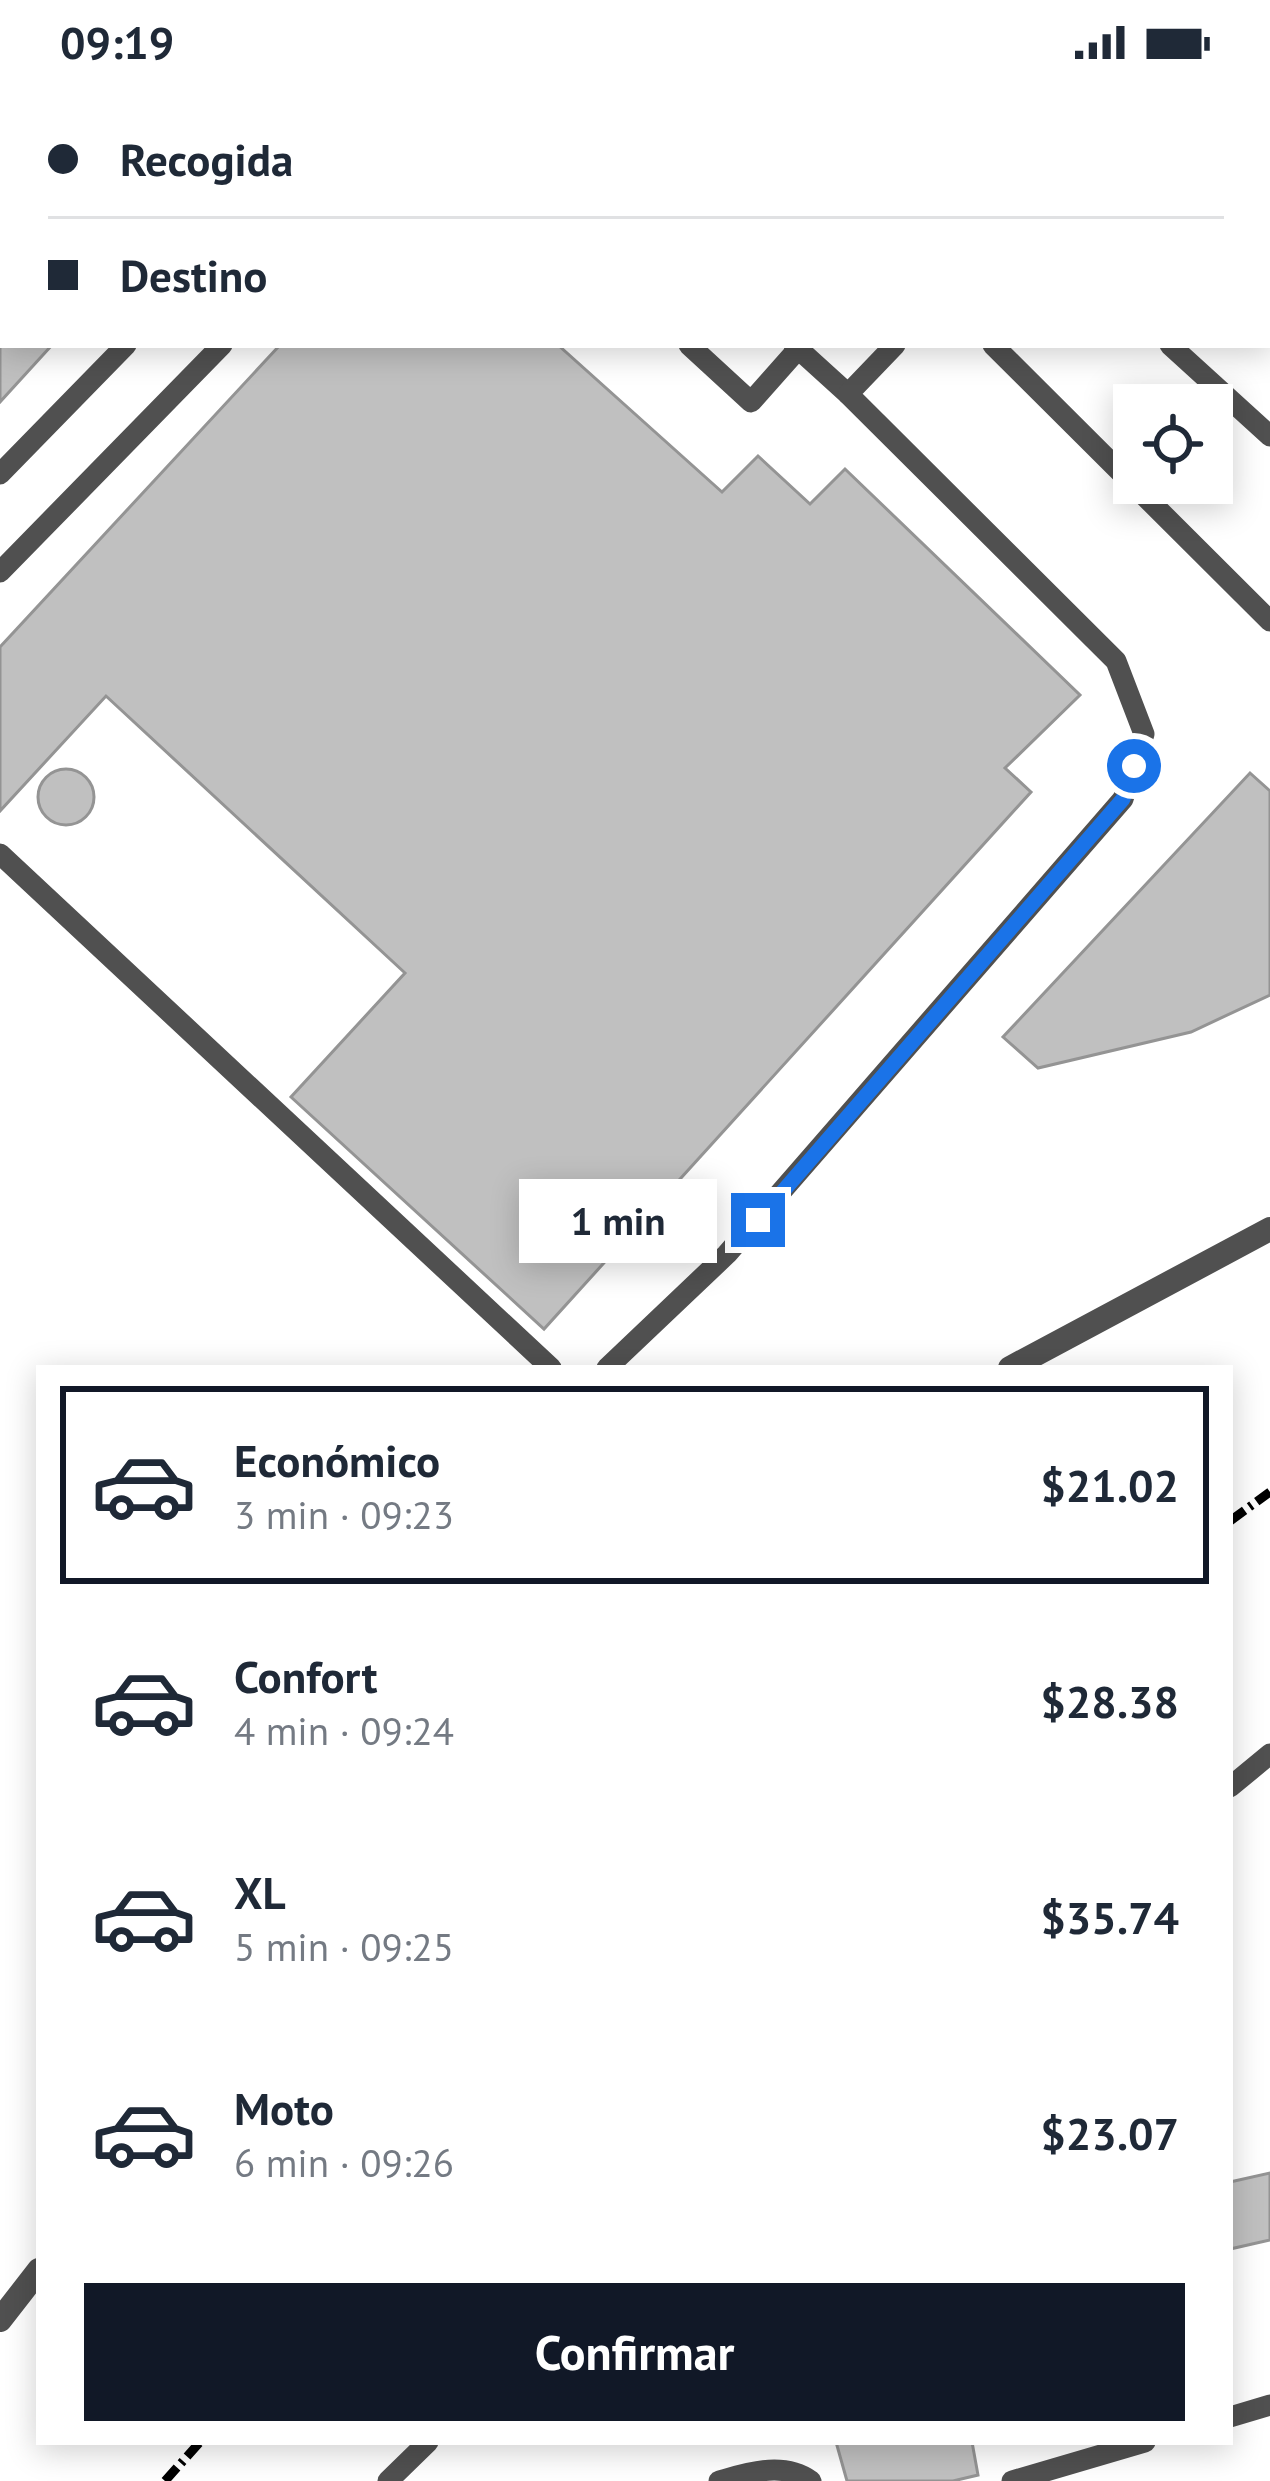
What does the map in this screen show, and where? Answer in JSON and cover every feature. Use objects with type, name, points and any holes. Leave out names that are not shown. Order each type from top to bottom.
[{"type":"street","points":[[1016,1365],[1270,1229]]},
{"type":"street","points":[[0,2320],[36,2274]]},
{"type":"lane","points":[[0,474],[123,348]]},
{"type":"lane","points":[[0,572],[218,348]]},
{"type":"lane","points":[[692,348],[751,402],[795,348]]},
{"type":"lane","points":[[610,1365],[727,1255],[1123,799],[1144,734],[1116,661],[797,348]]},
{"type":"lane","points":[[848,394],[892,348]]},
{"type":"lane","points":[[996,348],[1270,620]]},
{"type":"lane","points":[[1173,348],[1270,436]]},
{"type":"lane","points":[[0,854],[548,1365]]},
{"type":"lane","points":[[1233,1785],[1270,1754]]},
{"type":"lane","points":[[1233,2416],[1270,2405]]},
{"type":"lane","points":[[388,2481],[425,2445]]},
{"type":"lane","points":[[1012,2481],[1135,2445]]},
{"type":"lane","points":[[719,2481],[762,2469],[801,2474],[811,2481]]},
{"type":"building","points":[[0,348],[49,348],[0,402]]},
{"type":"building","points":[[277,348],[561,348],[722,492],[758,456],[810,504],[845,469],[1080,695],[1005,768],[1031,792],[544,1329],[291,1097],[405,973],[106,696],[0,811],[0,647]]},
{"type":"building","points":[[66,769],[86,777],[94,797],[86,817],[66,825],[46,817],[38,797],[46,777]]},
{"type":"building","points":[[1250,773],[1270,791],[1270,995],[1191,1032],[1038,1068],[1003,1037]]},
{"type":"building","points":[[1270,2173],[1270,2240],[1233,2248],[1233,2181]]},
{"type":"building","points":[[837,2445],[973,2445],[978,2475],[953,2481],[847,2481]]},
{"type":"railway","points":[[1233,1519],[1270,1492]]},
{"type":"railway","points":[[165,2481],[197,2445]]},
{"type":"route","points":[[758,1220],[1123,799],[1134,766]]}]
